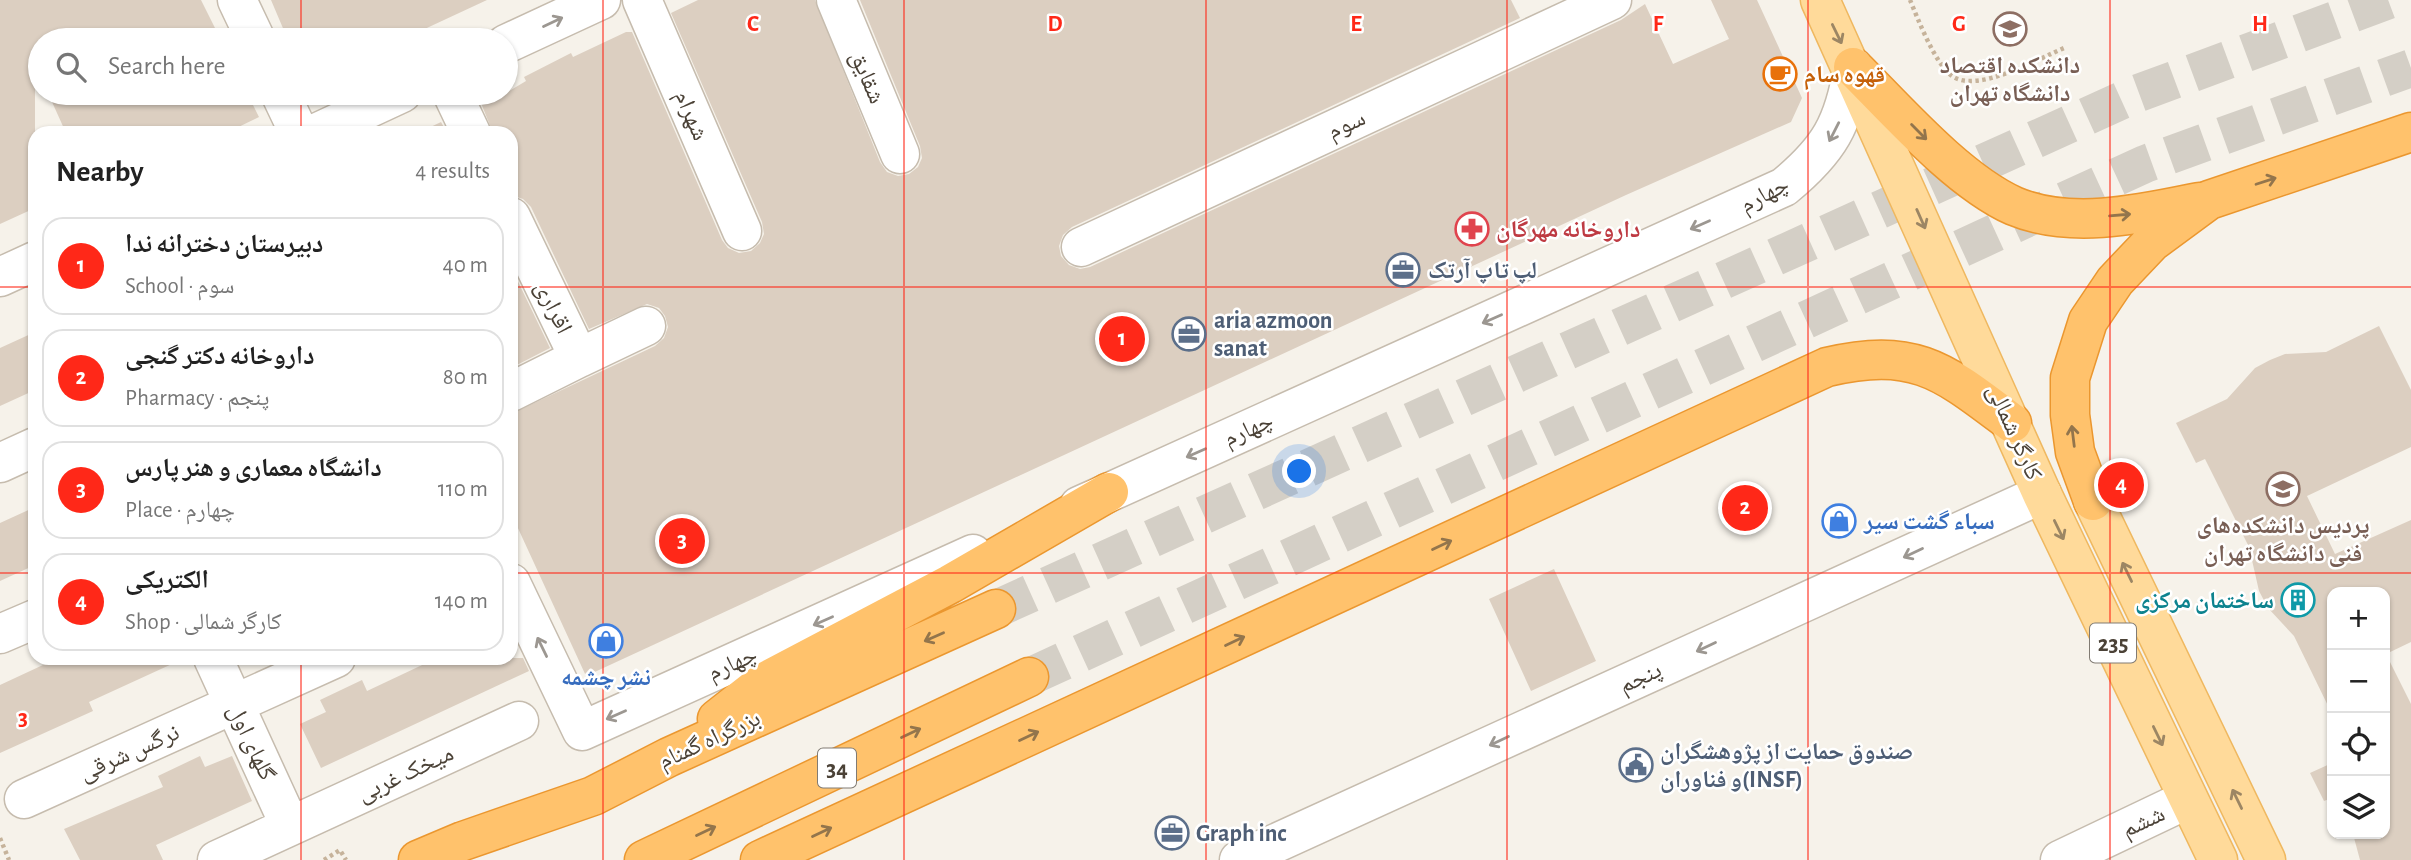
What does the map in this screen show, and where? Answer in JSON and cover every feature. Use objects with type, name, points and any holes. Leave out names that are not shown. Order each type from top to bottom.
[{"type":"highway","points":[[1853,67],[1928,142],[1980,185],[2017,207],[2081,218],[2143,213],[2209,200],[2411,132]]},
{"type":"highway","points":[[2093,500],[2074,452],[2070,415],[2070,377],[2088,321],[2115,281],[2143,252],[2209,200]]},
{"type":"highway","points":[[760,860],[1827,367],[1877,359],[1914,362],[1954,380],[2012,423]]},
{"type":"highway","points":[[669,757],[764,682],[950,584],[1109,492]]},
{"type":"highway","name":"بزرگراه گمنام","points":[[418,860],[463,841],[593,796],[669,757],[996,609]]},
{"type":"highway","name":"34","points":[[644,860],[1029,677]]},
{"type":"highway","points":[[474,860],[593,796]]},
{"type":"main road","name":"کارگر شمالی","points":[[1821,0],[2042,494],[2218,860]]},
{"type":"main road","name":"235","points":[[2093,500],[2266,860]]},
{"type":"street","points":[[237,0],[250,28]]},
{"type":"street","points":[[518,38],[601,0]]},
{"type":"street","name":"شهرام","points":[[642,0],[742,230]]},
{"type":"street","name":"شقایق","points":[[836,0],[900,154]]},
{"type":"street","name":"سوم","points":[[1081,247],[1612,0]]},
{"type":"street","name":"چهارم","points":[[518,598],[582,731],[1784,187],[1811,165],[1833,136],[1846,107],[1853,67]]},
{"type":"street","points":[[286,105],[296,126]]},
{"type":"street","points":[[331,126],[376,105]]},
{"type":"street","points":[[458,105],[468,126]]},
{"type":"street","name":"اقراری","points":[[518,232],[579,358]]},
{"type":"street","name":"اقراری","points":[[518,388],[646,326]]},
{"type":"street","points":[[0,463],[28,450]]},
{"type":"street","name":"پنجم","points":[[1239,860],[2042,494]]},
{"type":"street","points":[[0,634],[28,622]]},
{"type":"street","name":"گلهای اول","points":[[216,665],[290,826]]},
{"type":"street","name":"نرگس شرقی","points":[[24,799],[322,665]]},
{"type":"street","name":"میخک غربی","points":[[217,860],[519,721]]},
{"type":"street","name":"ششم","points":[[2060,860],[2188,799]]},
{"type":"path","points":[[1910,0],[1941,62],[1952,76],[1960,79],[1990,79],[2064,48]]},
{"type":"path","points":[[0,838],[9,860]]},
{"type":"path","points":[[324,860],[340,850],[346,860]]},
{"type":"building","points":[[0,0],[201,0],[215,28],[28,28],[28,105],[35,105],[35,126],[28,126],[28,211],[0,224]]},
{"type":"building","points":[[271,0],[487,0],[427,28],[283,28]]},
{"type":"building","points":[[698,0],[815,0],[880,162],[887,172],[898,176],[909,174],[918,167],[922,158],[920,146],[860,0],[1511,0],[1520,18],[1072,227],[1063,235],[1059,246],[1061,256],[1069,265],[1080,269],[1090,267],[1621,20],[1645,4],[1673,64],[1729,39],[1711,0],[1757,0],[1802,98],[1791,122],[1626,195],[586,676],[518,528],[518,411],[655,346],[664,338],[668,327],[659,308],[647,304],[589,329],[531,207],[518,197],[518,126],[490,126],[482,105],[518,105],[518,86],[526,81],[524,77],[571,53],[573,57],[626,32],[632,32],[722,240],[728,248],[739,253],[751,251],[760,243],[764,234],[762,222],[671,13]]},
{"type":"building","points":[[53,105],[253,105],[259,117],[240,126],[63,126]]},
{"type":"building","points":[[518,282],[550,348],[518,364]]},
{"type":"building","name":"ساختمان مرکزی","points":[[2379,326],[2411,390],[2411,447],[2307,496],[2335,554],[2411,520],[2411,642],[2390,652],[2390,587],[2327,587],[2327,704],[2294,636],[2268,608],[2259,591],[2249,547],[2205,459],[2196,463],[2176,423],[2227,399],[2255,368],[2270,360],[2285,354],[2326,352]]},
{"type":"building","points":[[28,335],[28,393],[0,406],[0,348]]},
{"type":"building","points":[[28,510],[28,568],[0,581],[0,523]]},
{"type":"building","points":[[1554,569],[1596,661],[1531,691],[1489,599]]},
{"type":"building","points":[[518,658],[523,658],[529,671],[321,768],[300,724],[326,712],[320,700],[362,680],[367,691],[422,665],[518,665]]},
{"type":"building","name":"ساختمان مرکزی","points":[[2390,662],[2411,704],[2411,860],[2360,860],[2354,839],[2390,839]]},
{"type":"building","points":[[43,665],[170,665],[89,702],[93,711],[0,753],[0,685]]},
{"type":"building","points":[[200,756],[205,767],[232,756],[252,801],[156,845],[163,860],[80,860],[64,829],[163,787],[158,776]]},
{"type":"building","points":[[2327,765],[2327,800],[2324,801],[2310,773]]},
{"type":"tunnel","points":[[996,609],[2136,94],[2389,0]]},
{"type":"tunnel","points":[[1029,677],[2145,164],[2411,68]]},
{"type":"place","name":"دانشکده اقتصاد دانشگاه تهران","points":[[2010,29]]},
{"type":"place","name":"قهوه سام","points":[[1780,74]]},
{"type":"place","name":"داروخانه مهرگان","points":[[1472,229]]},
{"type":"place","name":"لپ تاپ آرتک","points":[[1403,270]]},
{"type":"place","name":"aria azmoon sanat","points":[[1189,334]]},
{"type":"place","name":"دبیرستان دخترانه ندا","points":[[1122,339]]},
{"type":"place","name":"الکتریکی","points":[[2121,485]]},
{"type":"place","name":"پردیس دانشکده‌های فنی دانشگاه تهران","points":[[2283,489]]},
{"type":"place","name":"داروخانه دکتر گنجی","points":[[1745,508]]},
{"type":"place","name":"سباء گشت سیر","points":[[1839,521]]},
{"type":"place","name":"دانشگاه معماری و هنر پارس","points":[[682,541]]},
{"type":"place","name":"ساختمان مرکزی","points":[[2298,600]]},
{"type":"place","name":"نشر چشمه","points":[[606,641]]},
{"type":"place","name":"صندوق حمایت از پژوهشگران و فناوران(INSF)","points":[[1636,765]]},
{"type":"place","name":"Graph inc","points":[[1172,833]]}]
